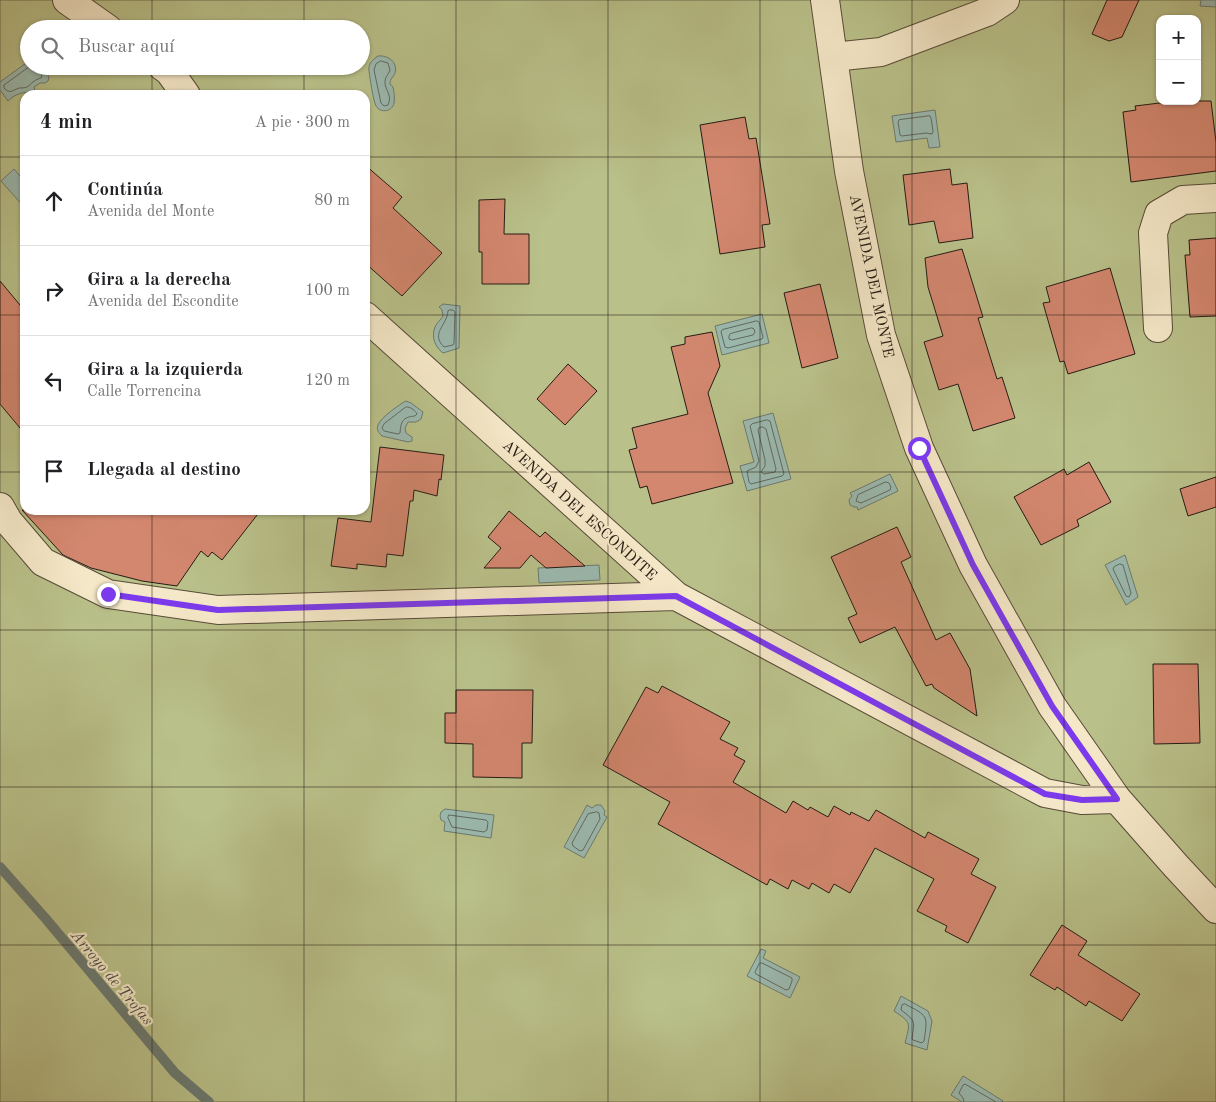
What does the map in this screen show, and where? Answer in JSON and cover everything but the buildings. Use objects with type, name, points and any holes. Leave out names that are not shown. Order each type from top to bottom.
[{"type":"street","points":[[67,0],[95,20]]},
{"type":"street","name":"AVENIDA DEL MONTE","points":[[825,0],[849,171],[881,335],[919,448],[973,565],[1052,706],[1117,799],[1216,909]]},
{"type":"street","points":[[833,57],[881,52],[986,12],[1004,0]]},
{"type":"street","points":[[172,75],[182,90]]},
{"type":"street","points":[[1158,328],[1153,234],[1159,214],[1183,200],[1216,198]]},
{"type":"street","name":"AVENIDA DEL ESCONDITE","points":[[370,321],[676,596],[1045,794],[1082,800],[1117,799]]},
{"type":"street","points":[[0,508],[8,521],[44,562],[108,594],[218,610],[676,596]]},
{"type":"green space","points":[[0,0],[1216,0],[1216,1102],[0,1102]]},
{"type":"water","points":[[1201,0],[1216,0],[1216,7],[1200,6]]},
{"type":"water","points":[[378,56],[382,56],[389,58],[394,63],[396,69],[390,84],[393,87],[394,103],[389,110],[384,111],[376,106],[370,75],[372,61]]},
{"type":"water","points":[[20,68],[20,75],[48,75],[49,77],[45,83],[40,83],[34,87],[35,90],[20,90],[20,94],[8,101],[0,90],[0,82]]},
{"type":"water","points":[[935,110],[940,147],[929,148],[927,138],[896,142],[892,116]]},
{"type":"water","points":[[14,169],[20,176],[20,202],[1,181]]},
{"type":"water","points":[[443,304],[460,306],[459,348],[443,353],[436,345],[433,334],[436,325],[443,316],[442,310],[439,307]]},
{"type":"water","points":[[762,314],[769,343],[722,355],[715,326]]},
{"type":"water","points":[[406,401],[423,412],[421,419],[416,422],[408,422],[405,428],[406,433],[412,437],[412,441],[408,442],[382,436],[377,427],[382,419]]},
{"type":"water","points":[[773,413],[791,479],[747,491],[740,466],[754,462],[743,421]]},
{"type":"water","points":[[890,474],[898,491],[858,510],[857,507],[850,505],[849,500],[852,496],[850,493]]},
{"type":"water","points":[[1125,555],[1138,597],[1126,605],[1105,565]]},
{"type":"water","points":[[599,565],[600,580],[539,583],[538,568]]},
{"type":"water","points":[[587,805],[592,808],[596,805],[601,805],[605,811],[604,815],[607,817],[584,858],[564,847]]},
{"type":"water","points":[[445,809],[494,815],[491,838],[444,831],[445,822],[441,820],[440,816],[441,812]]},
{"type":"water","points":[[761,949],[766,951],[763,958],[800,977],[790,998],[747,976]]},
{"type":"water","points":[[901,996],[928,1011],[932,1021],[927,1050],[905,1043],[908,1031],[907,1021],[894,1011]]},
{"type":"water","points":[[963,1076],[1003,1101],[962,1102],[951,1095]]},
{"type":"waterway","name":"Arroyo de Trofas","points":[[0,867],[175,1073],[209,1102]]},
{"type":"route","points":[[108,594],[218,610],[676,596],[1045,794],[1082,800],[1117,799],[1052,706],[973,565],[919,448]]}]
